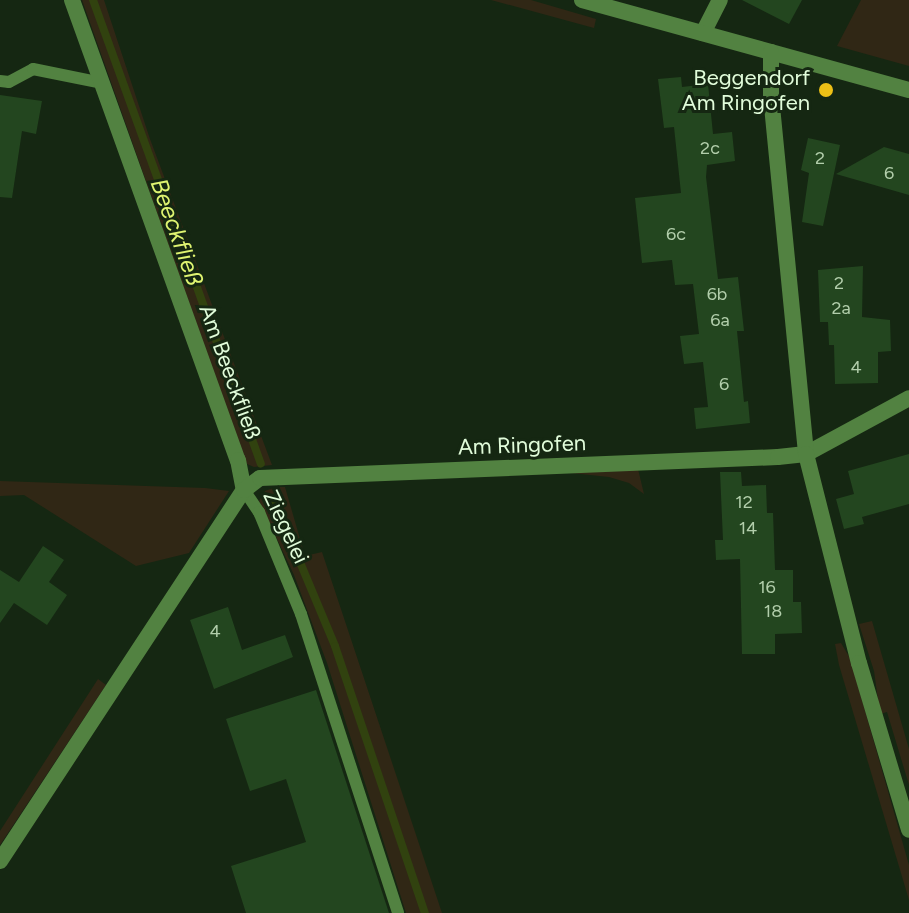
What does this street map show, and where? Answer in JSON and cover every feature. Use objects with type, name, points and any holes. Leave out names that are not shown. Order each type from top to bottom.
[{"type":"street","name":"Am Beeckfließ","points":[[72,0],[238,460],[244,490]]},
{"type":"street","points":[[582,0],[909,90]]},
{"type":"street","points":[[703,33],[720,0]]},
{"type":"street","points":[[771,52],[771,96],[806,454],[859,663],[909,830]]},
{"type":"street","name":"Am Ringofen","points":[[244,490],[260,478],[806,454],[909,398]]},
{"type":"street","name":"Ziegelei","points":[[0,861],[244,490]]},
{"type":"lane","points":[[0,81],[9,82],[33,69],[102,83]]},
{"type":"lane","name":"Ziegelei","points":[[244,490],[259,512],[301,614],[398,913]]},
{"type":"shaded area","points":[[82,0],[104,0],[150,139],[272,465],[254,467],[247,464],[241,450]]},
{"type":"shaded area","points":[[491,0],[531,0],[596,19],[594,28]]},
{"type":"shaded area","points":[[861,0],[909,0],[909,66],[837,46]]},
{"type":"shaded area","points":[[638,469],[644,494],[629,483],[609,477],[571,473]]},
{"type":"shaded area","points":[[0,481],[229,491],[189,553],[136,566],[24,495],[0,496]]},
{"type":"shaded area","points":[[285,487],[305,556],[322,552],[442,913],[406,913],[327,663],[294,575],[259,501],[265,491]]},
{"type":"shaded area","points":[[872,621],[909,749],[909,785],[887,712],[880,714],[874,671],[859,624]]},
{"type":"shaded area","points":[[841,643],[850,658],[909,865],[909,900],[839,665],[835,644]]},
{"type":"shaded area","points":[[98,679],[106,685],[0,845],[0,831]]},
{"type":"building","points":[[742,0],[802,0],[789,24]]},
{"type":"building","points":[[681,77],[682,87],[708,84],[713,134],[732,132],[735,161],[707,165],[706,177],[718,279],[738,277],[744,331],[737,331],[744,402],[748,401],[750,423],[696,429],[694,408],[708,407],[703,362],[684,364],[680,336],[699,334],[693,284],[675,285],[672,260],[642,263],[635,198],[681,193],[674,127],[664,128],[658,79]]},
{"type":"building","points":[[0,95],[42,101],[36,134],[22,131],[12,198],[0,197]]},
{"type":"building","points":[[808,138],[840,145],[823,226],[802,222],[809,173],[801,170]]},
{"type":"building","points":[[884,147],[909,154],[909,195],[836,174]]},
{"type":"building","points":[[863,266],[862,317],[890,320],[891,351],[878,352],[878,383],[835,384],[834,345],[829,345],[828,322],[820,322],[818,270]]},
{"type":"building","points":[[909,454],[909,504],[862,517],[864,524],[844,529],[836,499],[854,494],[848,471]]},
{"type":"building","points":[[720,472],[741,472],[742,486],[766,485],[767,513],[773,513],[775,570],[793,570],[793,602],[801,602],[802,633],[775,634],[775,654],[742,654],[740,559],[716,560],[715,540],[723,540]]},
{"type":"building","points":[[43,546],[64,560],[49,582],[67,595],[47,625],[14,603],[0,623],[0,570],[19,582]]},
{"type":"building","points":[[228,607],[242,650],[285,635],[293,657],[214,689],[190,620]]},
{"type":"building","points":[[316,690],[389,913],[246,913],[231,866],[306,842],[286,779],[250,791],[226,719]]},
{"type":"waterway","name":"Beeckfließ","points":[[93,0],[261,464]]},
{"type":"waterway","name":"Beeckfließ","points":[[274,500],[335,646],[425,913]]},
{"type":"place","name":"Beggendorf Am Ringofen","points":[[826,90]]}]
